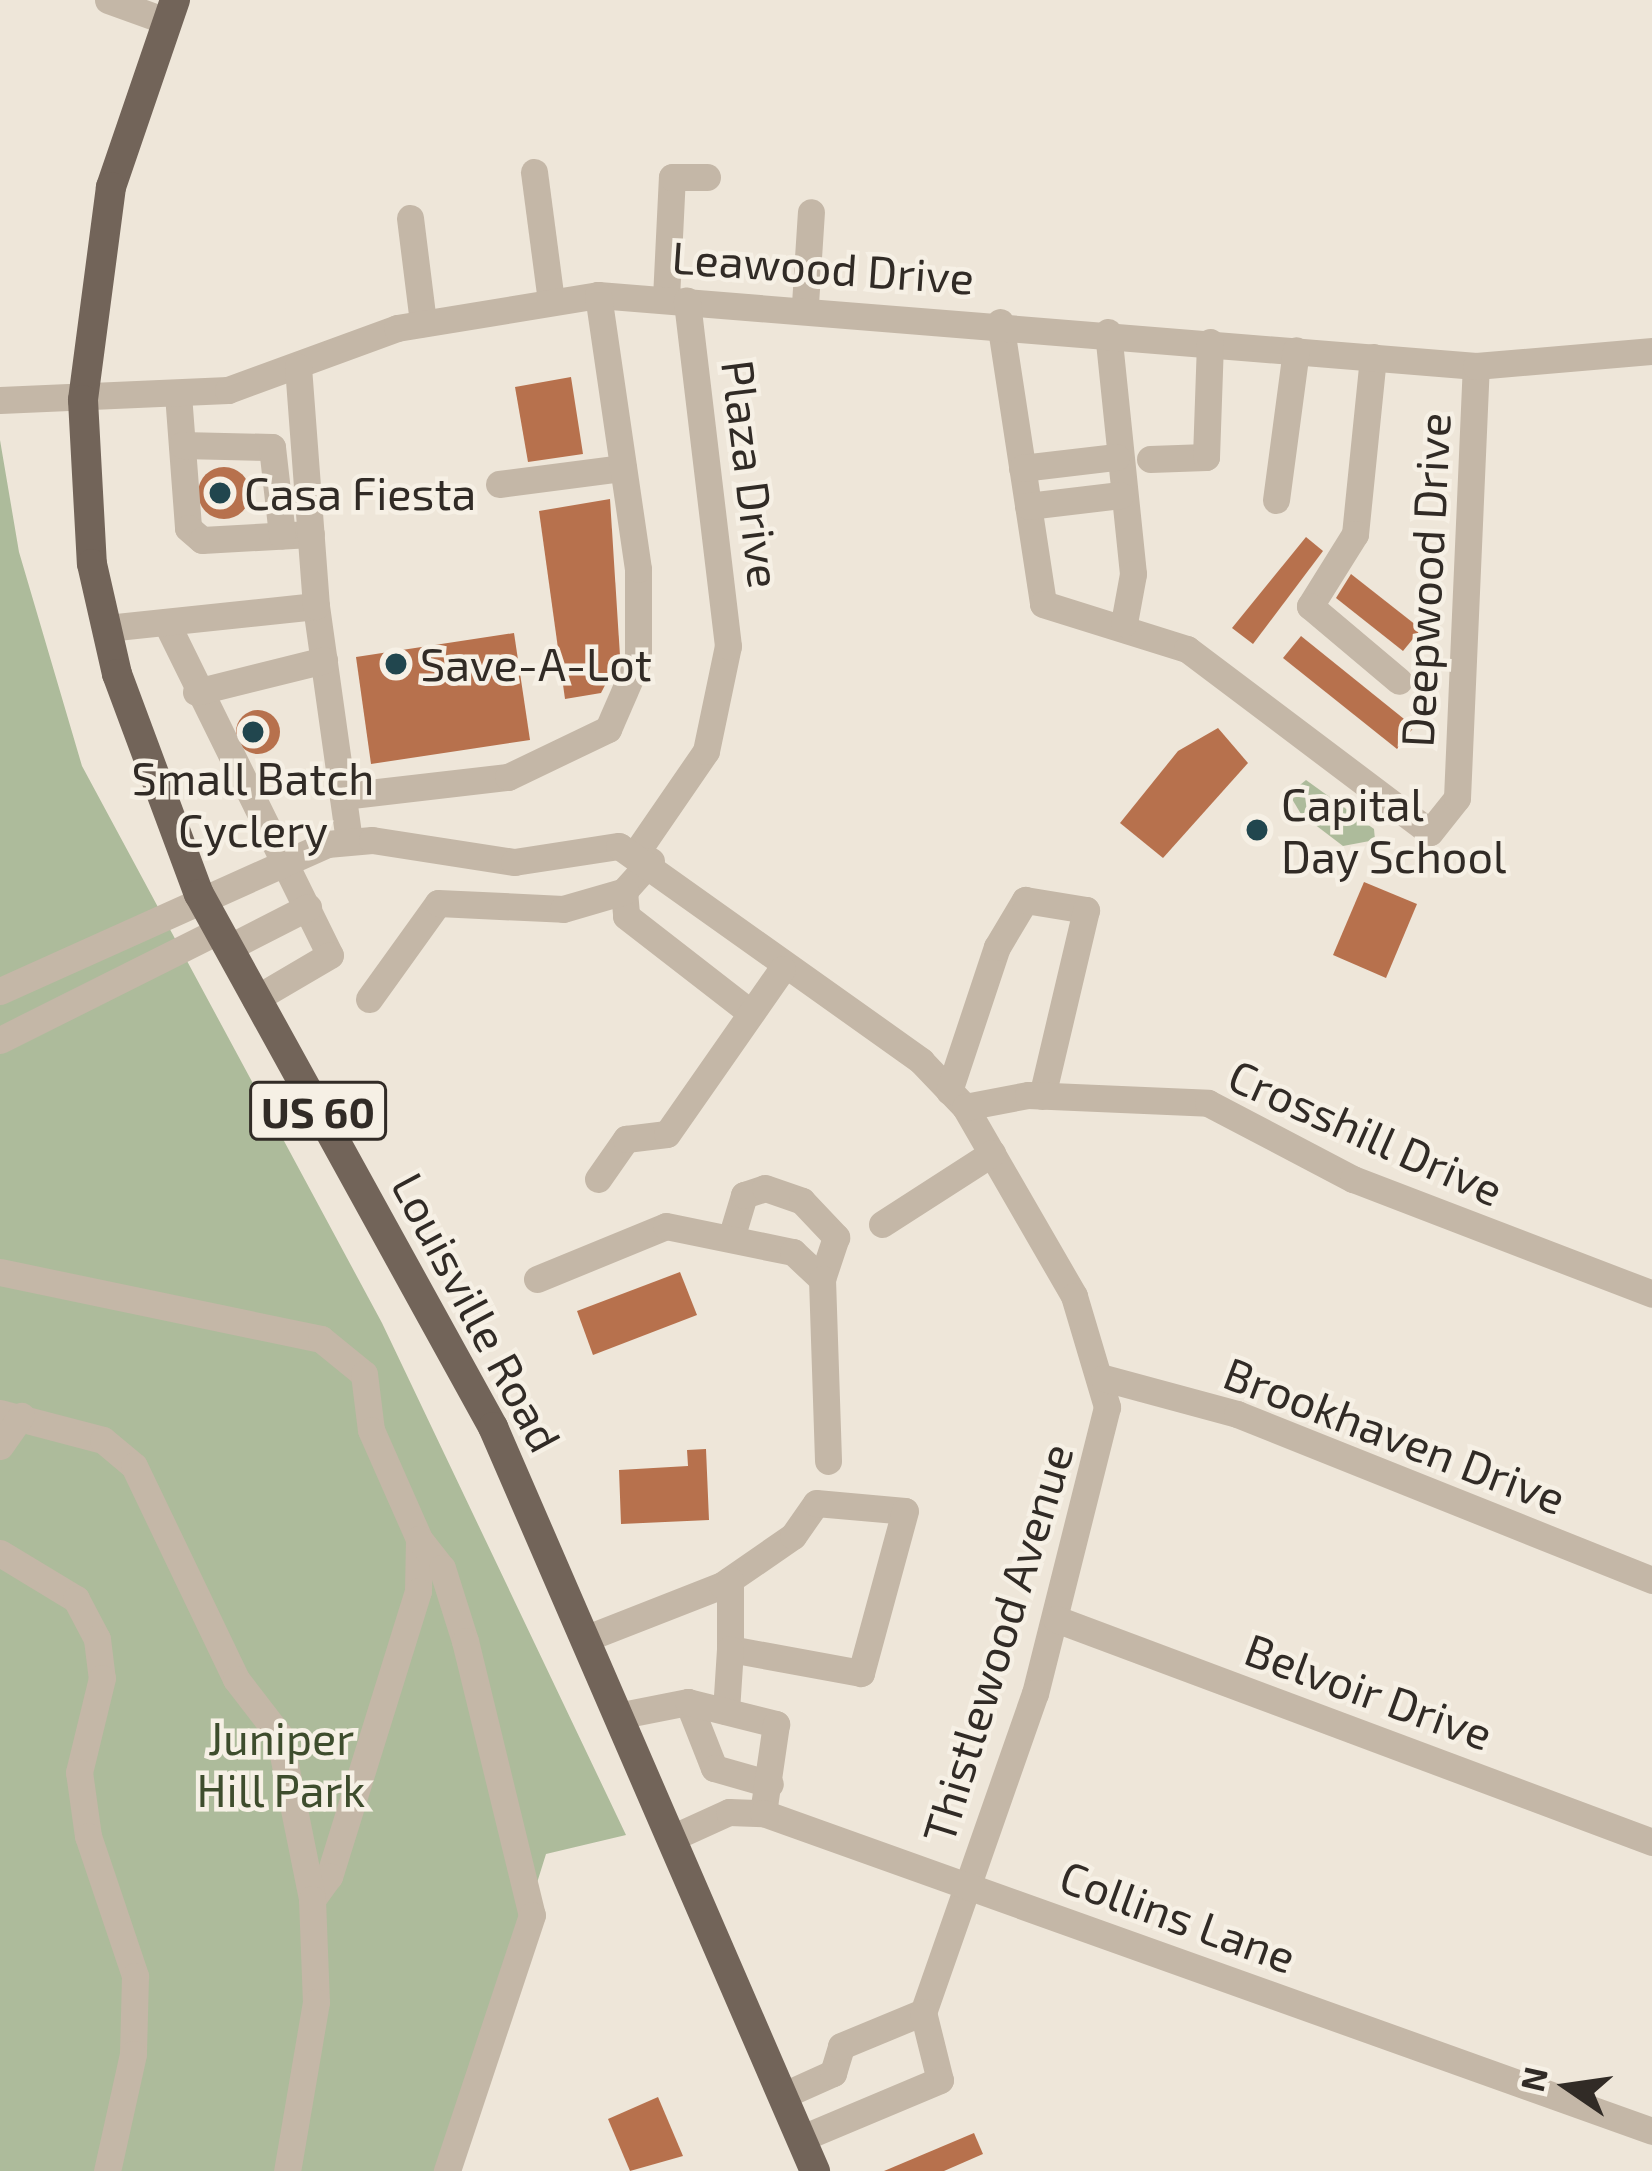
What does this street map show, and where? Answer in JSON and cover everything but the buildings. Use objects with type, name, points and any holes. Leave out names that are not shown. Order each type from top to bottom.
[{"type":"main road","name":"Louisville Road","points":[[170,11],[112,187],[83,400],[107,628],[200,894],[493,1427],[676,1836],[815,2171]]},
{"type":"street","points":[[108,0],[170,11]]},
{"type":"street","points":[[534,172],[551,301]]},
{"type":"street","name":"Plaza Drive","points":[[625,890],[706,751],[728,646],[676,299],[672,177],[707,177]]},
{"type":"street","points":[[805,304],[811,212]]},
{"type":"street","points":[[410,218],[424,322]]},
{"type":"street","points":[[343,796],[508,777],[608,729],[638,660],[623,468],[598,295]]},
{"type":"street","name":"Leawood Drive","points":[[0,400],[178,394],[298,368],[424,322],[598,295],[805,304],[1476,366],[1652,351]]},
{"type":"street","name":"Deepwood Drive","points":[[1000,322],[1042,604],[1124,623],[1207,662],[1411,823],[1445,826],[1457,798],[1476,366]]},
{"type":"street","points":[[1108,332],[1116,457],[1133,574],[1124,623]]},
{"type":"street","points":[[1150,459],[1206,457],[1210,341]]},
{"type":"street","points":[[1276,500],[1296,350]]},
{"type":"street","points":[[1373,357],[1355,534],[1310,606],[1399,681]]},
{"type":"street","points":[[298,368],[316,607],[349,841]]},
{"type":"street","points":[[178,394],[188,528],[202,540],[311,534]]},
{"type":"street","points":[[182,445],[272,447],[282,536]]},
{"type":"street","points":[[1022,468],[1116,457]]},
{"type":"street","points":[[499,484],[623,468]]},
{"type":"street","points":[[1028,506],[1120,495]]},
{"type":"street","points":[[107,628],[316,607]]},
{"type":"street","points":[[166,622],[196,692],[285,857],[330,955],[255,999]]},
{"type":"street","points":[[196,692],[324,660]]},
{"type":"street","points":[[0,991],[285,857],[349,841],[514,862],[645,856]]},
{"type":"street","name":"Thistlewood Avenue","points":[[645,856],[782,969],[957,1099],[1074,1296],[1104,1378],[1103,1449],[1056,1619],[923,2012]]},
{"type":"street","points":[[369,999],[438,903],[563,909],[625,890],[626,916],[752,1013]]},
{"type":"street","points":[[957,1099],[997,947],[1025,900],[1086,910],[1042,1096]]},
{"type":"street","points":[[0,1040],[223,940],[308,908]]},
{"type":"street","points":[[598,1179],[626,1139],[667,1134],[782,969]]},
{"type":"street","name":"Crosshill Drive","points":[[957,1099],[1042,1096],[1241,1113],[1353,1179],[1652,1294]]},
{"type":"street","points":[[882,1224],[992,1153]]},
{"type":"street","points":[[731,1235],[744,1195],[765,1189],[802,1201],[836,1237],[822,1279],[829,1504]]},
{"type":"street","points":[[537,1279],[666,1226],[731,1235],[793,1252],[822,1279]]},
{"type":"street","points":[[0,1272],[347,1353],[419,1539],[442,1568],[465,1641],[532,1915],[447,2171]]},
{"type":"street","name":"Brookhaven Drive","points":[[1104,1378],[1238,1414],[1652,1580]]},
{"type":"street","points":[[0,1447],[11,1414],[104,1439],[134,1466],[236,1679],[280,1736],[312,1899],[316,2002],[287,2171]]},
{"type":"street","points":[[587,1638],[730,1580],[793,1536],[816,1503],[905,1511],[861,1673],[730,1649]]},
{"type":"street","points":[[312,1899],[329,1876],[418,1591],[419,1539]]},
{"type":"street","points":[[0,1553],[76,1599],[97,1639],[102,1678],[79,1772],[88,1836],[135,1976],[133,2054],[107,2171]]},
{"type":"street","points":[[726,1712],[730,1580]]},
{"type":"street","name":"Belvoir Drive","points":[[1056,1619],[1652,1841]]},
{"type":"street","points":[[688,1702],[714,1768],[770,1784]]},
{"type":"street","points":[[622,1715],[688,1702],[780,1728],[763,1813]]},
{"type":"street","name":"Collins Lane","points":[[676,1836],[729,1812],[763,1813],[1652,2131]]},
{"type":"street","points":[[784,2096],[833,2074],[841,2046],[923,2012],[940,2080],[802,2138]]},
{"type":"green space","name":"Juniper Hill Park","points":[[0,440],[19,552],[82,766],[382,1323],[626,1835],[546,1854],[447,2171],[0,2171]]},
{"type":"green space","points":[[1306,780],[1374,829],[1375,840],[1343,846],[1301,814],[1289,794]]},
{"type":"place","name":"Casa Fiesta","points":[[220,493]]},
{"type":"place","name":"Save-A-Lot","points":[[396,664]]},
{"type":"place","name":"Small Batch Cyclery","points":[[253,732]]},
{"type":"place","name":"Capital Day School","points":[[1257,830]]}]
